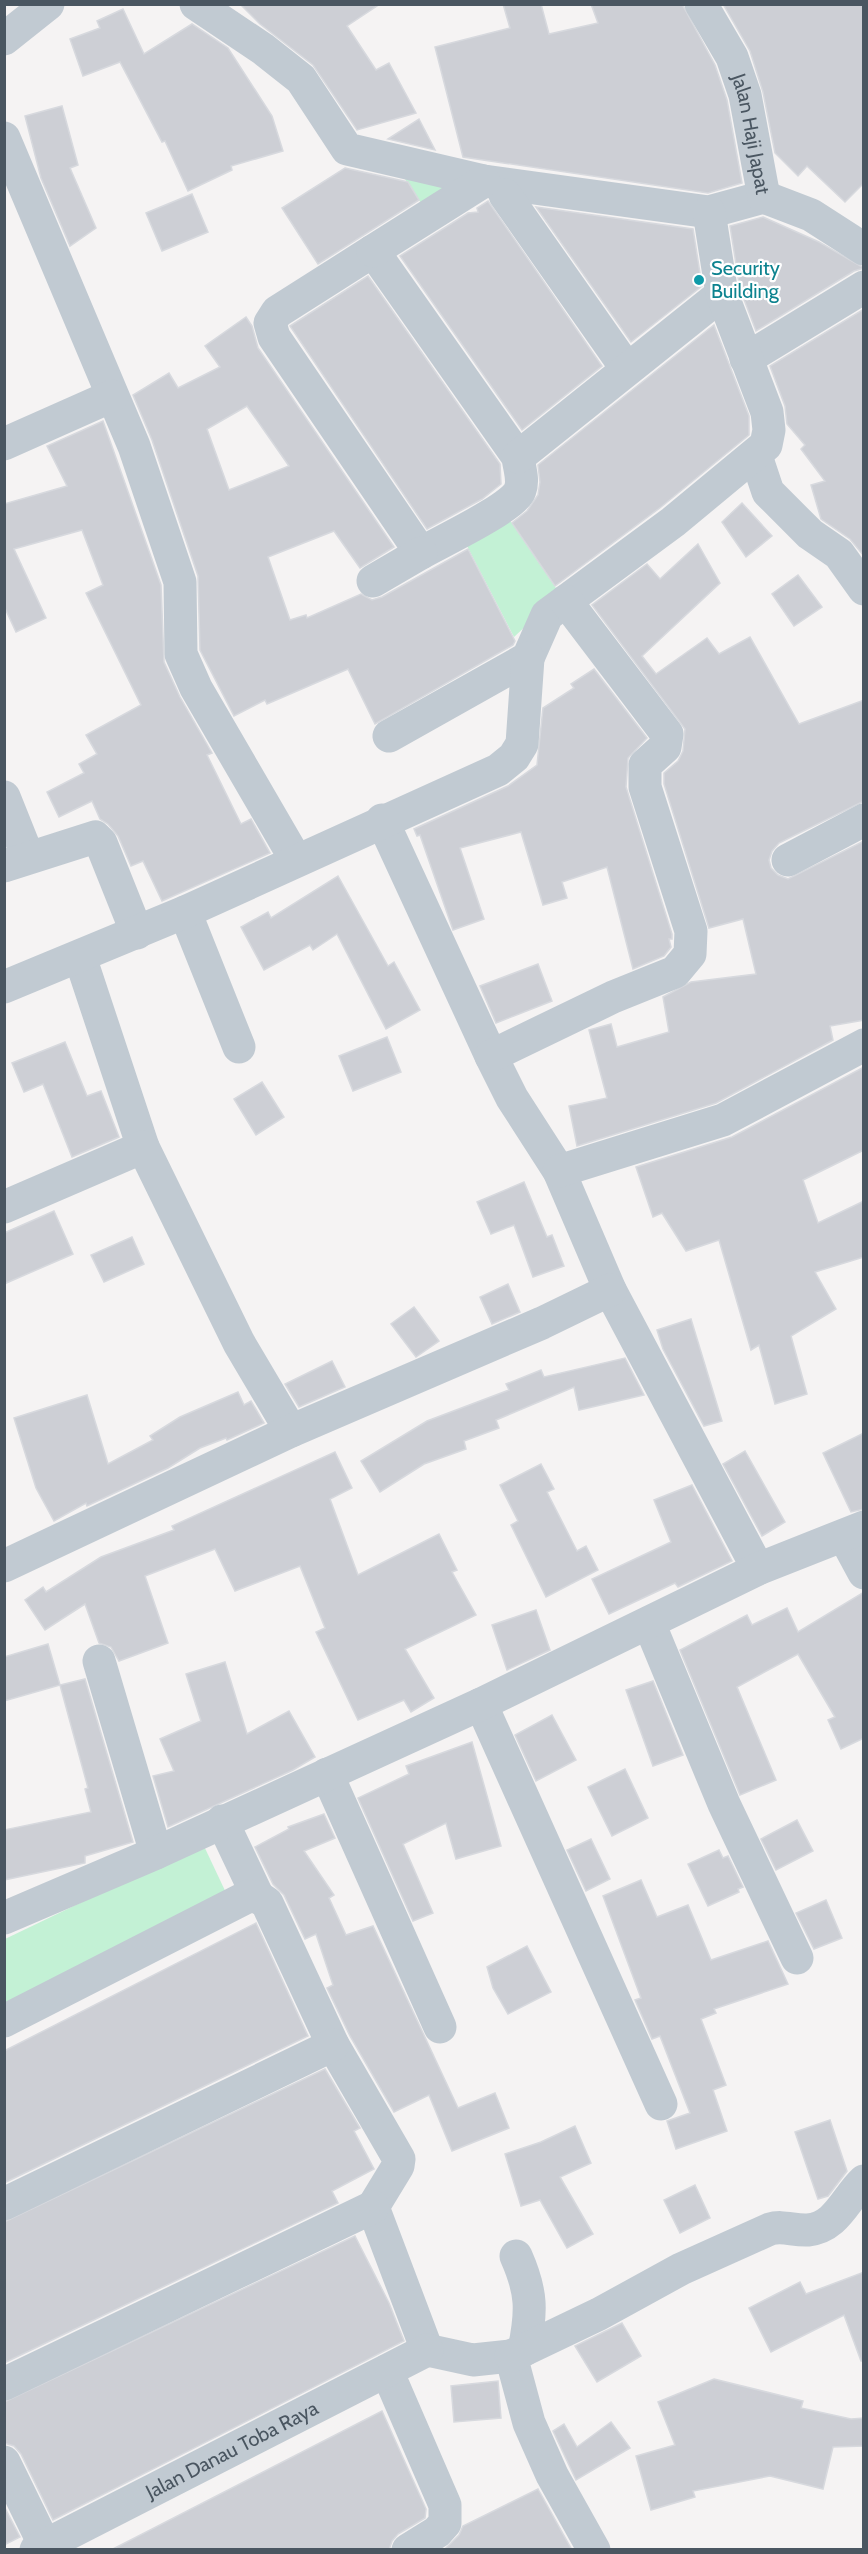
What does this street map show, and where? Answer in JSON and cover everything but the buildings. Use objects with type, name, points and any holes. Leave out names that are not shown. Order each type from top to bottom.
[{"type":"street","points":[[4,39],[48,4]]},
{"type":"street","points":[[196,4],[263,49],[301,79],[347,150],[495,188],[709,212],[764,197]]},
{"type":"street","name":"Jalan Haji Japat","points":[[701,4],[732,57],[746,95],[764,197],[811,215],[864,249]]},
{"type":"street","points":[[4,138],[134,446],[180,582],[181,654],[196,688],[296,860]]},
{"type":"street","points":[[421,553],[274,337],[270,323],[277,312],[372,251],[495,188]]},
{"type":"street","points":[[495,188],[627,369]]},
{"type":"street","points":[[4,987],[185,912],[382,820],[498,770],[514,757],[522,744],[528,658],[547,615],[756,456],[766,445],[769,430],[767,412],[722,294],[709,212]]},
{"type":"street","points":[[372,251],[518,457],[520,491],[509,505],[373,581]]},
{"type":"street","points":[[746,359],[864,287]]},
{"type":"street","points":[[518,457],[722,294]]},
{"type":"street","points":[[4,444],[112,396]]},
{"type":"street","points":[[756,456],[768,492],[810,534],[839,554],[864,590]]},
{"type":"street","points":[[491,1056],[613,997],[675,972],[690,954],[692,931],[645,787],[645,765],[665,747],[667,734],[566,601]]},
{"type":"street","points":[[389,736],[528,658]]},
{"type":"street","points":[[4,797],[16,862],[95,837],[101,843],[137,933]]},
{"type":"street","points":[[382,820],[512,1098],[559,1171],[610,1290],[758,1569]]},
{"type":"street","points":[[788,860],[864,820]]},
{"type":"street","points":[[185,912],[239,1047]]},
{"type":"street","points":[[80,957],[143,1147],[239,1343],[291,1431]]},
{"type":"street","points":[[559,1171],[723,1120],[864,1045]]},
{"type":"street","points":[[4,1207],[143,1147]]},
{"type":"street","points":[[4,1566],[291,1431],[542,1323],[610,1290]]},
{"type":"street","points":[[4,1917],[156,1852],[481,1704],[758,1569],[854,1532],[864,1573]]},
{"type":"street","points":[[649,1623],[724,1804],[797,1958]]},
{"type":"street","points":[[99,1660],[156,1852]]},
{"type":"street","points":[[481,1704],[661,2104]]},
{"type":"street","points":[[327,1774],[440,2026]]},
{"type":"street","points":[[4,2384],[373,2207],[398,2166],[399,2159],[333,2045],[273,1913],[267,1903],[258,1897],[222,1821]]},
{"type":"street","points":[[4,2021],[243,1899],[258,1897]]},
{"type":"street","points":[[4,2204],[333,2045]]},
{"type":"street","points":[[373,2207],[427,2350],[473,2360],[517,2353],[599,2314],[681,2269],[770,2229],[780,2226],[801,2230],[820,2227],[846,2207],[856,2188],[864,2181]]},
{"type":"street","points":[[516,2256],[531,2303],[517,2353],[529,2423],[594,2550]]},
{"type":"street","name":"Jalan Danau Toba Raya","points":[[42,2548],[427,2350]]},
{"type":"street","points":[[387,2371],[445,2505],[445,2523],[437,2532],[410,2549]]},
{"type":"street","points":[[4,2462],[42,2548]]},
{"type":"green space","points":[[403,176],[457,185],[423,206]]},
{"type":"green space","points":[[509,519],[560,594],[514,637],[466,544]]},
{"type":"green space","points":[[203,1844],[228,1897],[5,2004],[5,1939]]},
{"type":"place","name":"Security Building","points":[[699,280]]}]
